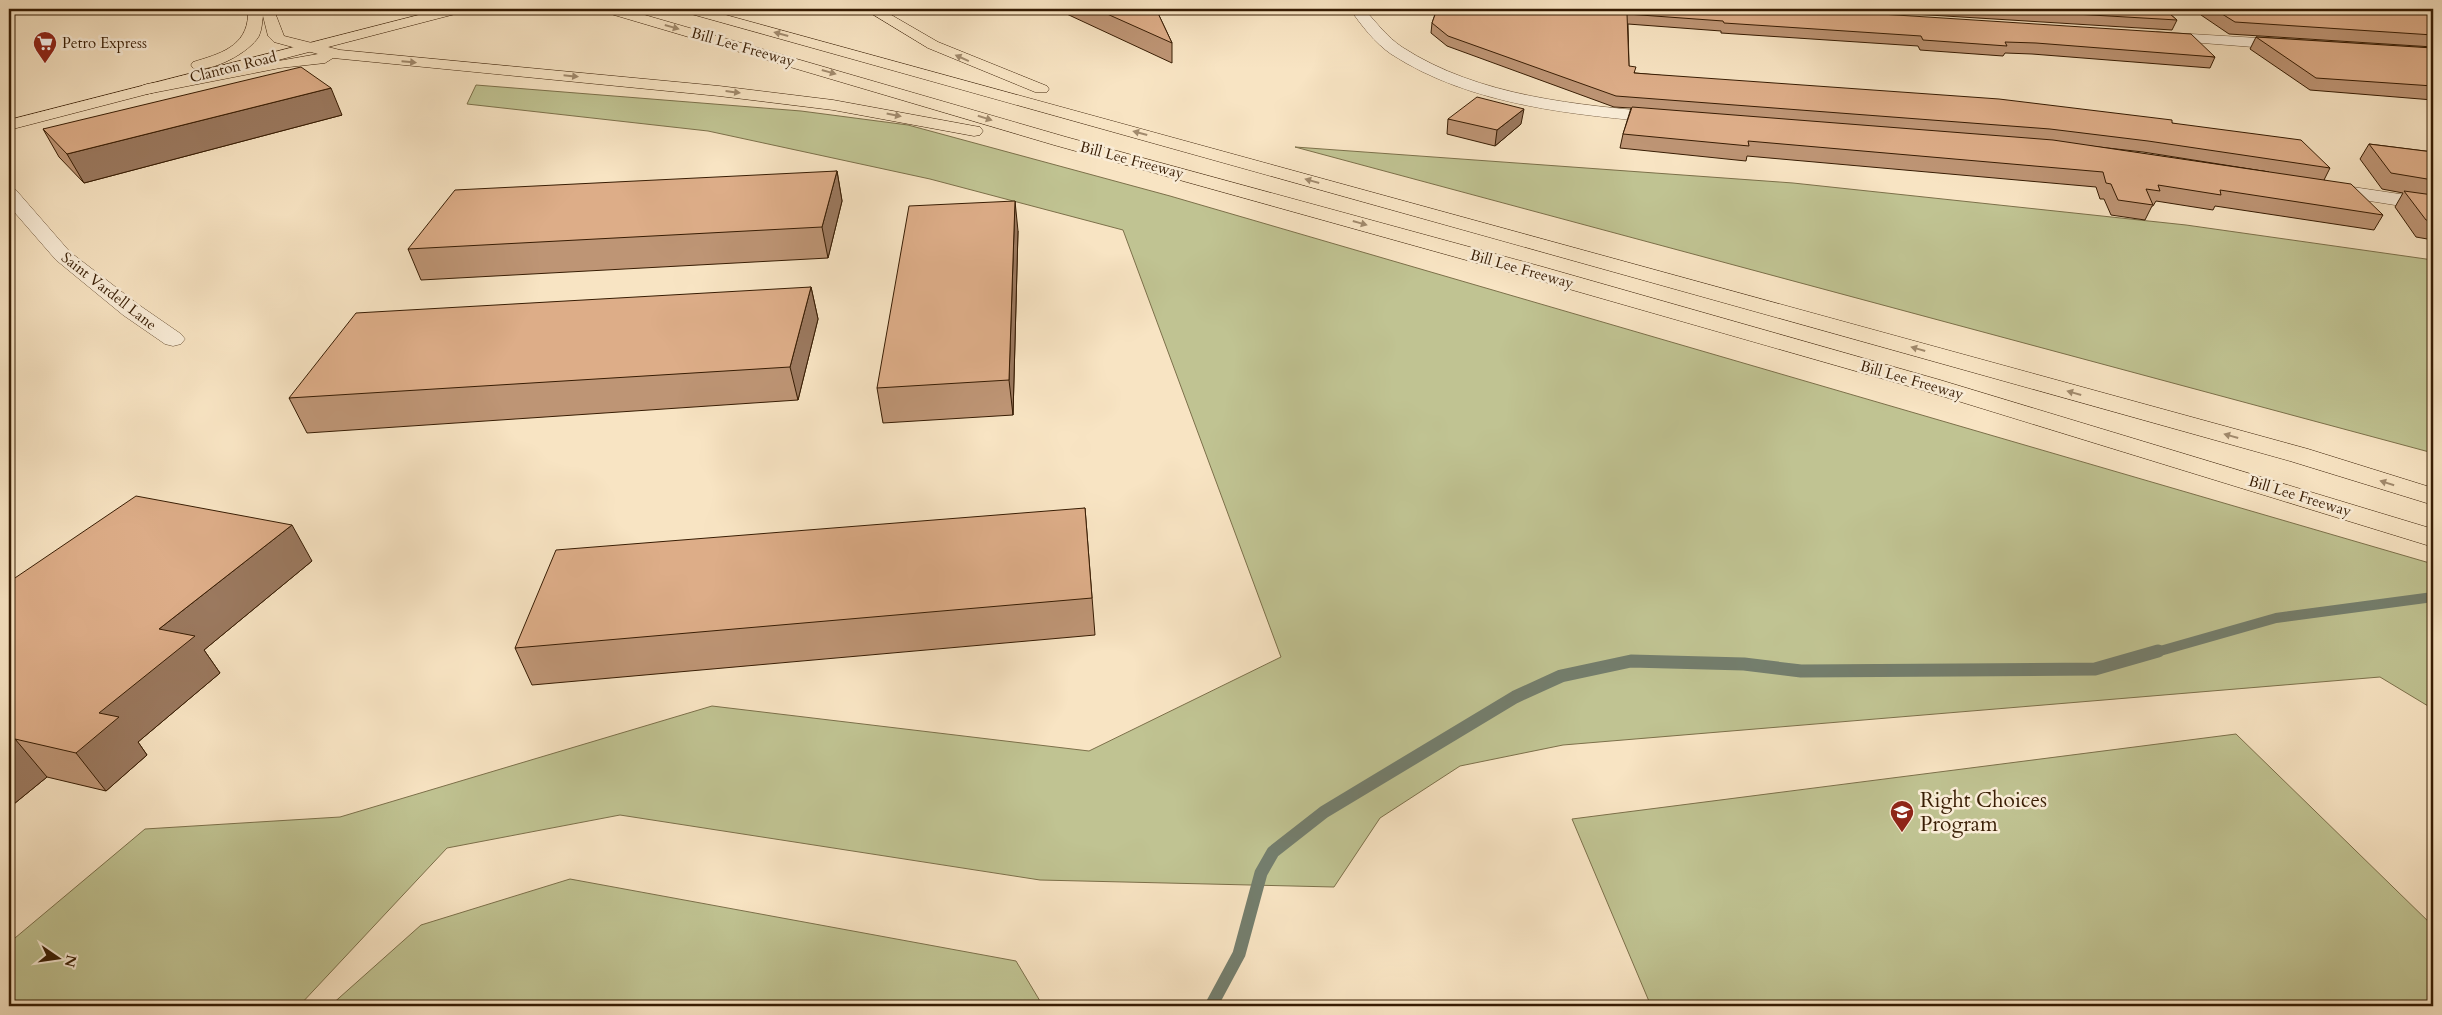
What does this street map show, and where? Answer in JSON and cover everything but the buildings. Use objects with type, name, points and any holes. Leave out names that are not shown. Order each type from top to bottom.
[{"type":"main road","points":[[199,65],[223,57],[242,46],[253,33],[255,15],[262,9],[270,13],[277,38],[309,48],[361,58],[719,90],[833,105],[962,128],[1118,168],[1324,213]]},
{"type":"main road","name":"Clanton Road","points":[[9,114],[420,9]]},
{"type":"main road","name":"Clanton Road","points":[[9,125],[458,9]]},
{"type":"main road","name":"Bill Lee Freeway","points":[[609,9],[1060,141],[1324,213],[1931,385],[2433,538]]},
{"type":"main road","name":"Bill Lee Freeway","points":[[690,9],[2299,455],[2433,497]]},
{"type":"main road","points":[[871,9],[933,45],[979,65],[1083,104],[1149,122],[1237,160]]},
{"type":"main road","points":[[147,90],[293,62],[361,58]]},
{"type":"street","points":[[1357,9],[1382,38],[1395,49],[1428,68],[1458,79],[1492,90],[1551,104],[1685,119]]},
{"type":"street","points":[[2145,35],[2304,46]]},
{"type":"street","points":[[2309,187],[2433,205]]},
{"type":"street","name":"Saint Vardell Lane","points":[[9,194],[63,256],[131,310],[173,339]]},
{"type":"green space","points":[[476,85],[801,111],[908,125],[1170,196],[2433,564],[2433,709],[2380,677],[1563,745],[1460,766],[1380,818],[1334,887],[1040,880],[620,815],[447,848],[299,1006],[9,1006],[9,943],[145,829],[340,817],[712,706],[1089,751],[1281,657],[1123,230],[930,179],[708,131],[467,104]]},
{"type":"green space","points":[[1295,147],[1793,183],[2186,225],[2433,260],[2433,453]]},
{"type":"green space","points":[[2236,734],[2433,926],[2433,1006],[1651,1006],[1572,819]]},
{"type":"green space","points":[[570,879],[1016,961],[1043,1006],[330,1006],[421,925]]},
{"type":"waterway","points":[[2153,653],[2276,618],[2433,597]]},
{"type":"waterway","points":[[1211,1006],[1239,954],[1261,873],[1273,852],[1324,812],[1515,697],[1561,676],[1631,661],[1744,664],[1801,671],[2095,669],[2158,651]]},
{"type":"place","name":"Petro Express","points":[[45,64]]},
{"type":"place","name":"Right Choices Program","points":[[1902,833]]}]
